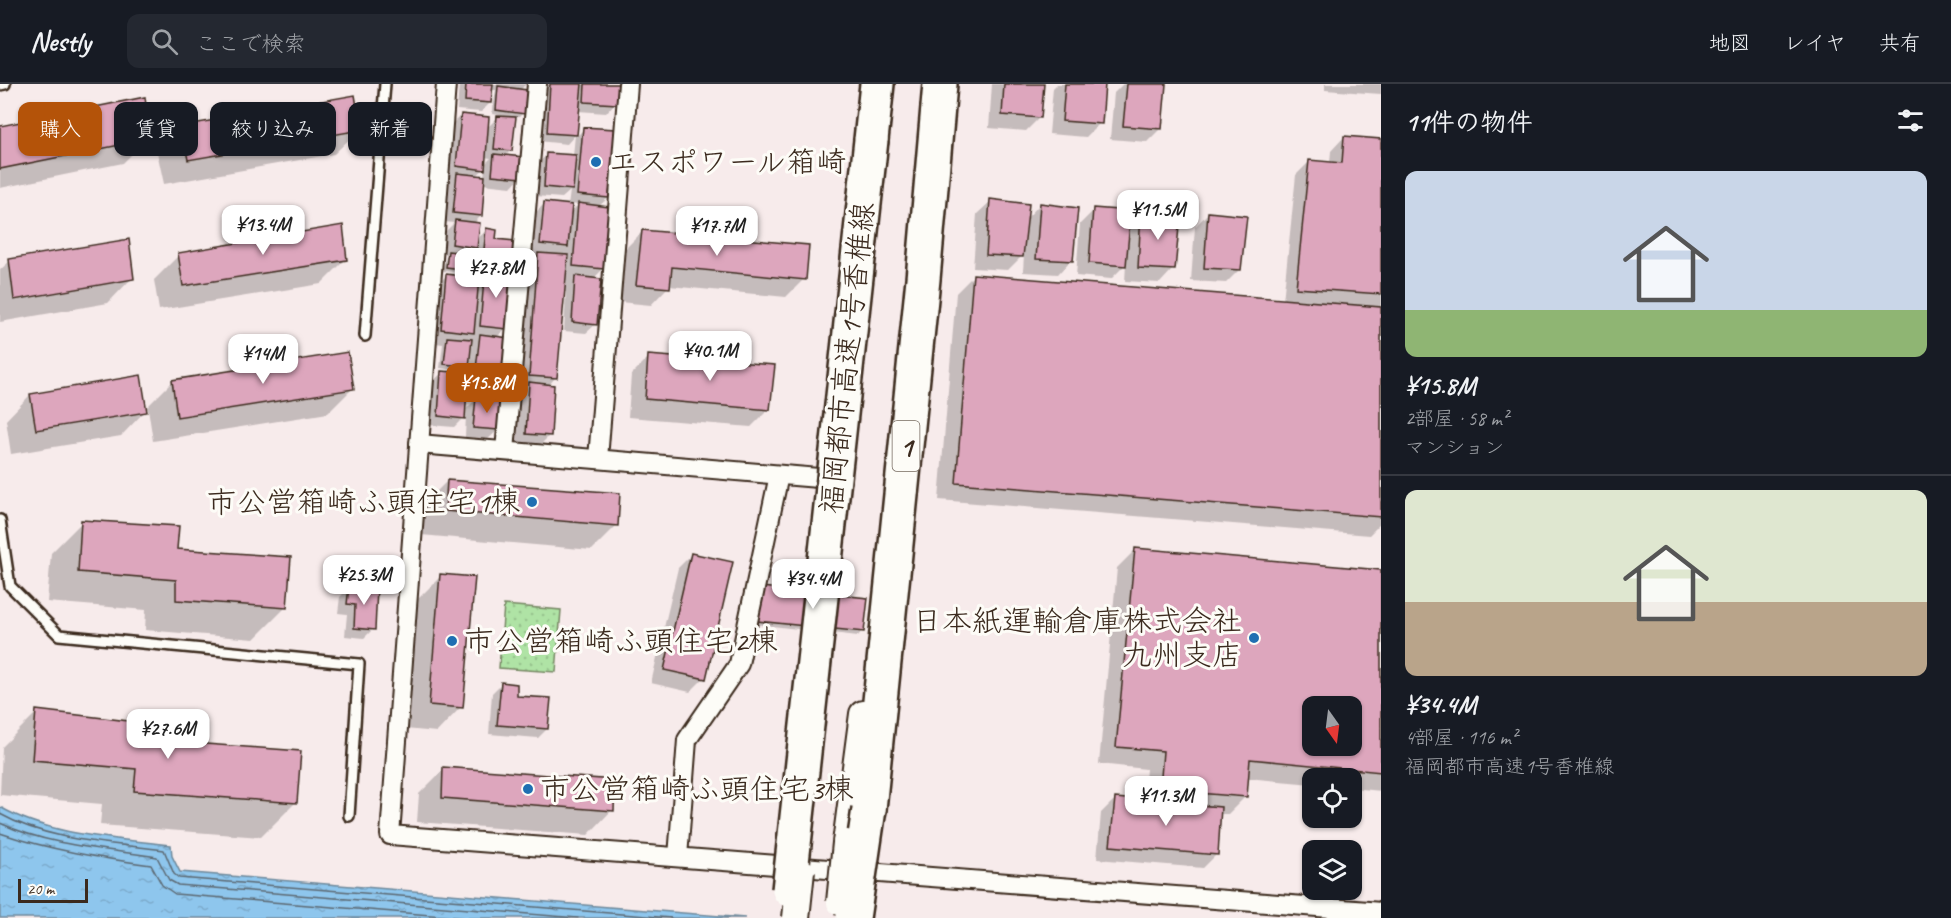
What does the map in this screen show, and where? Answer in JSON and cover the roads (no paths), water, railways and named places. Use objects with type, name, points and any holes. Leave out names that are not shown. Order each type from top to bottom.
[{"type":"highway","name":"福岡都市高速1号香椎線","points":[[789,911],[871,140],[875,84]]},
{"type":"highway","name":"1","points":[[853,918],[869,809],[923,279],[940,84]]},
{"type":"highway","points":[[869,809],[874,860],[873,918]]},
{"type":"street","points":[[446,84],[390,835],[1381,912]]},
{"type":"street","points":[[505,451],[537,84]]},
{"type":"street","points":[[598,459],[628,84]]},
{"type":"street","points":[[789,911],[805,840],[847,480],[888,84]]},
{"type":"street","points":[[839,918],[846,843],[870,663],[927,84]]},
{"type":"street","points":[[419,444],[847,480]]},
{"type":"street","points":[[678,857],[687,740],[739,664],[779,475]]},
{"type":"lane","points":[[0,85],[5,84]]},
{"type":"lane","points":[[365,336],[385,84]]},
{"type":"lane","points":[[0,520],[10,586],[59,635],[359,664],[349,816]]},
{"type":"water","points":[[0,807],[19,817],[61,830],[105,838],[171,845],[172,856],[180,872],[745,918],[0,918]]},
{"type":"place","name":"エスポワール箱崎","points":[[596,162]]},
{"type":"place","name":"市公営箱崎ふ頭住宅1棟","points":[[532,502]]},
{"type":"place","name":"日本紙運輸倉庫株式会社 九州支店","points":[[1254,638]]},
{"type":"place","name":"市公営箱崎ふ頭住宅2棟","points":[[452,641]]},
{"type":"place","name":"市公営箱崎ふ頭住宅3棟","points":[[528,789]]}]
